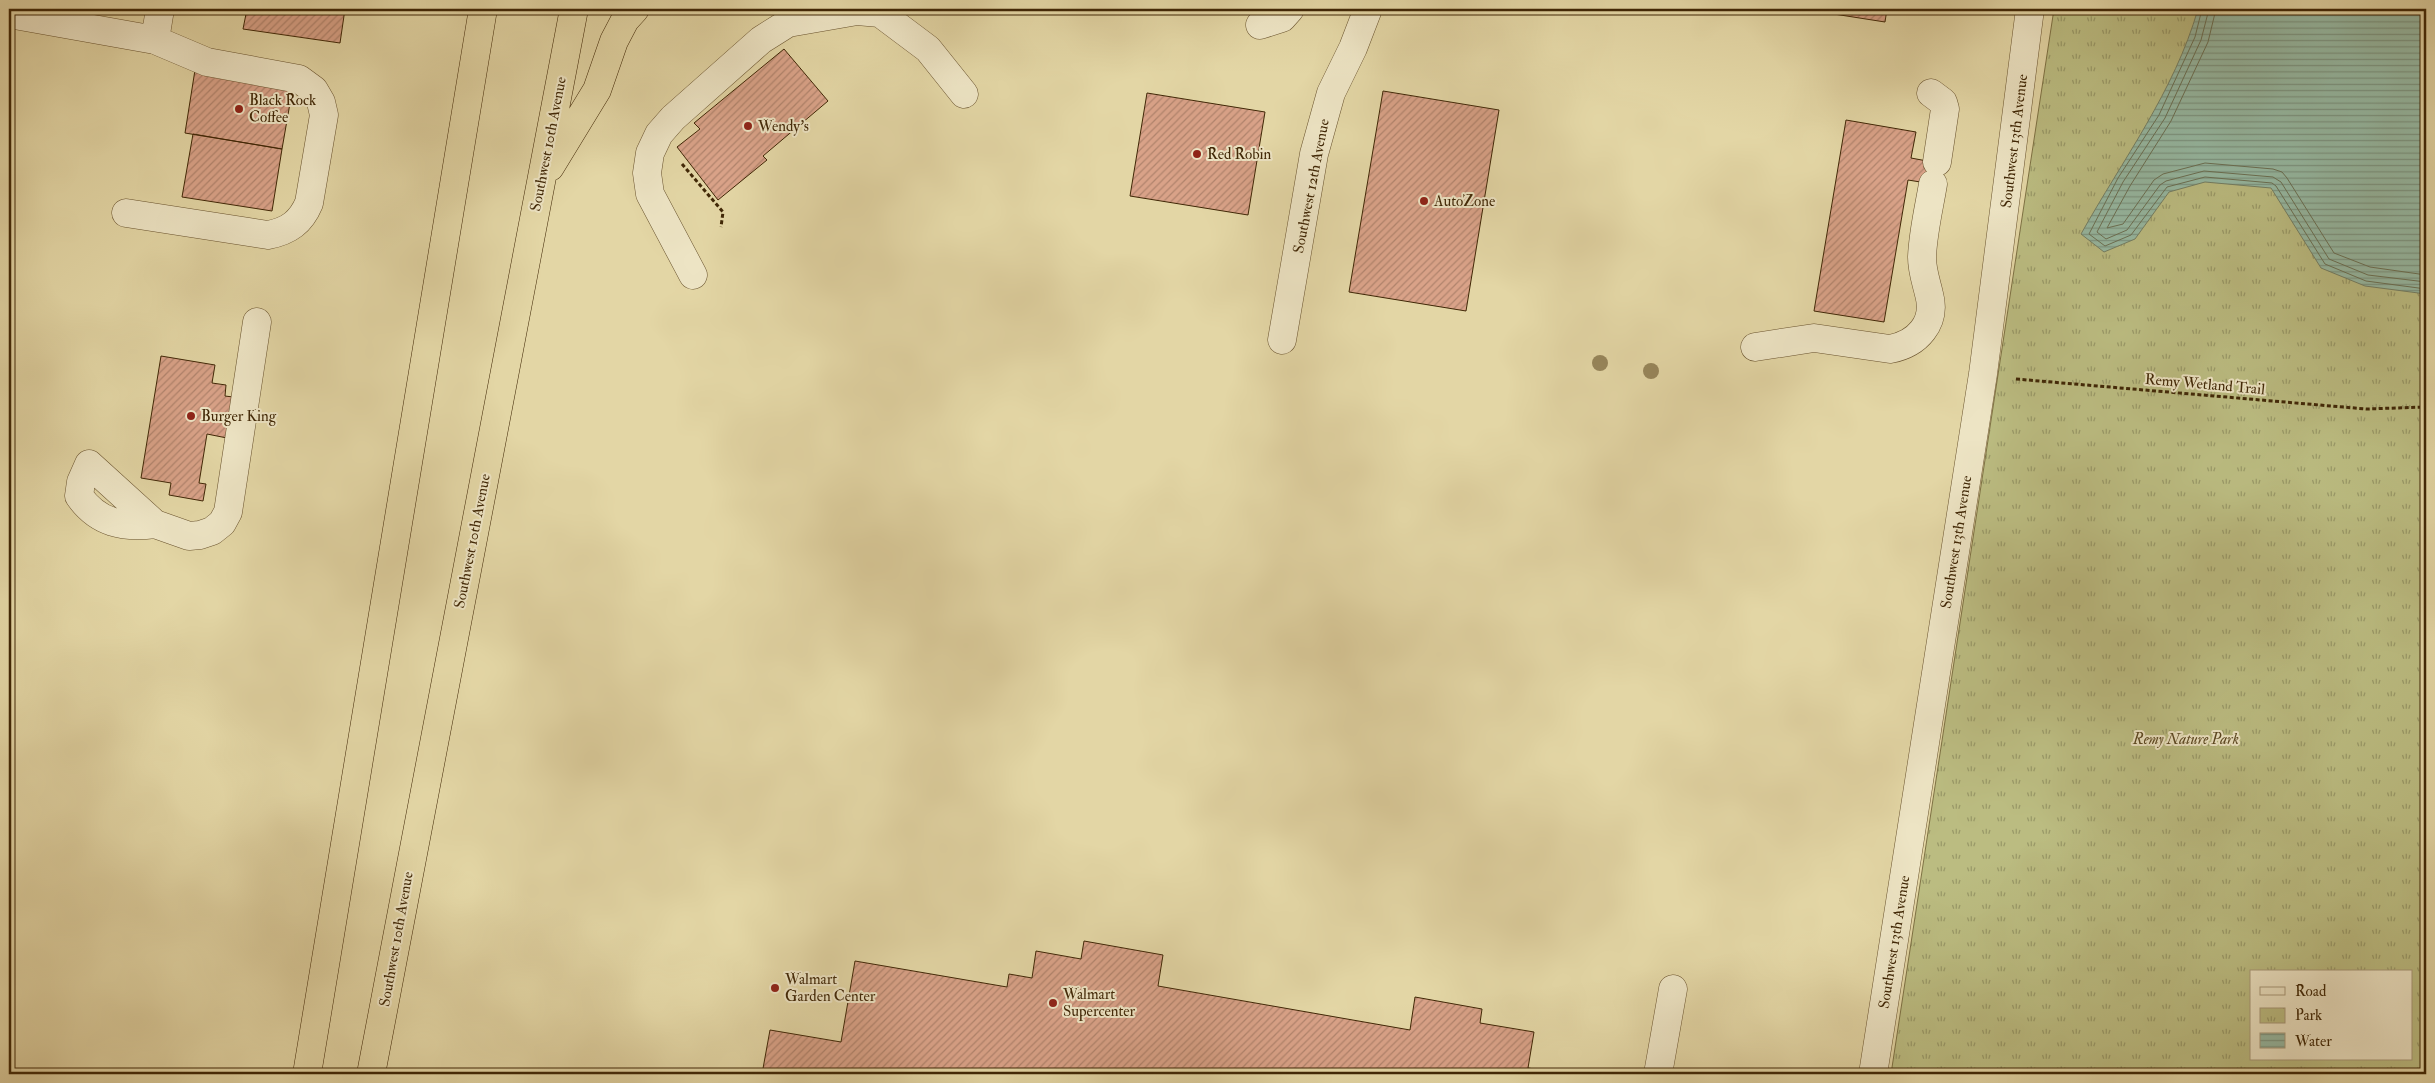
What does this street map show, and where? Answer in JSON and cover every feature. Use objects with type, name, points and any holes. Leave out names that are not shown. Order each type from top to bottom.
[{"type":"highway","points":[[307,1074],[483,9]]},
{"type":"highway","name":"Southwest 10th Avenue","points":[[371,1074],[415,834],[574,9]]},
{"type":"highway","points":[[542,182],[597,90],[614,41],[625,20],[635,9]]},
{"type":"street","points":[[154,40],[160,9]]},
{"type":"street","points":[[1260,25],[1282,18],[1290,9]]},
{"type":"street","name":"Southwest 12th Avenue","points":[[1282,340],[1314,154],[1331,93],[1353,48],[1368,9]]},
{"type":"street","name":"Southwest 13th Avenue","points":[[1873,1074],[1983,374],[2030,9]]},
{"type":"street","points":[[693,274],[650,194],[647,173],[650,153],[659,134],[673,118],[761,40],[788,22],[857,11],[880,14],[928,49],[964,94]]},
{"type":"street","points":[[9,14],[154,40],[207,62],[299,79],[314,90],[321,102],[324,115],[309,203],[304,215],[295,225],[282,232],[268,235],[126,213]]},
{"type":"street","points":[[1755,346],[1814,338],[1890,349],[1902,347],[1921,334],[1928,322],[1931,309],[1922,268],[1922,256],[1945,109],[1943,102],[1931,93]]},
{"type":"street","points":[[89,464],[155,524],[189,536],[200,535],[217,527],[228,512],[257,322]]},
{"type":"street","points":[[1658,1074],[1673,989]]},
{"type":"path","points":[[679,160],[723,212],[720,227]]},
{"type":"path","name":"Remy Wetland Trail","points":[[1983,374],[2026,380],[2366,409],[2426,407]]},
{"type":"green space","name":"Remy Nature Park","points":[[2054,9],[2426,9],[2426,1074],[1891,1074]]},
{"type":"water","points":[[2198,9],[2426,9],[2426,294],[2365,286],[2321,268],[2271,188],[2205,182],[2169,192],[2135,239],[2104,252],[2081,234],[2162,97],[2176,69]]},
{"type":"building","points":[[247,9],[345,9],[340,43],[243,29]]},
{"type":"building","points":[[1802,9],[1887,9],[1885,22]]},
{"type":"building","name":"Wendy's","points":[[784,49],[828,101],[763,156],[767,160],[718,200],[677,147],[700,129],[694,123]]},
{"type":"building","name":"Black Rock Coffee","points":[[195,70],[293,86],[282,149],[185,133]]},
{"type":"building","name":"AutoZone","points":[[1383,91],[1499,110],[1466,311],[1349,292]]},
{"type":"building","name":"Red Robin","points":[[1147,93],[1265,112],[1248,215],[1130,196]]},
{"type":"building","points":[[1846,120],[1916,132],[1911,158],[1943,164],[1939,185],[1908,180],[1884,322],[1814,311]]},
{"type":"building","points":[[193,134],[282,149],[272,211],[182,197]]},
{"type":"building","name":"Burger King","points":[[161,356],[215,365],[212,383],[226,385],[225,396],[233,397],[227,438],[207,434],[199,483],[206,484],[203,501],[169,495],[171,483],[141,478]]},
{"type":"building","name":"Walmart Supercenter","points":[[1084,941],[1163,955],[1158,986],[1410,1030],[1415,997],[1482,1009],[1480,1023],[1534,1032],[1528,1068],[1566,1074],[762,1074],[770,1030],[841,1042],[855,961],[1007,987],[1009,974],[1032,978],[1036,951],[1081,959]]},
{"type":"place","name":"Black Rock Coffee","points":[[239,109]]},
{"type":"place","name":"Wendy's","points":[[748,126]]},
{"type":"place","name":"Red Robin","points":[[1197,154]]},
{"type":"place","name":"AutoZone","points":[[1424,201]]},
{"type":"place","name":"Burger King","points":[[191,416]]},
{"type":"place","name":"Walmart Garden Center","points":[[775,988]]},
{"type":"place","name":"Walmart Supercenter","points":[[1053,1003]]}]
